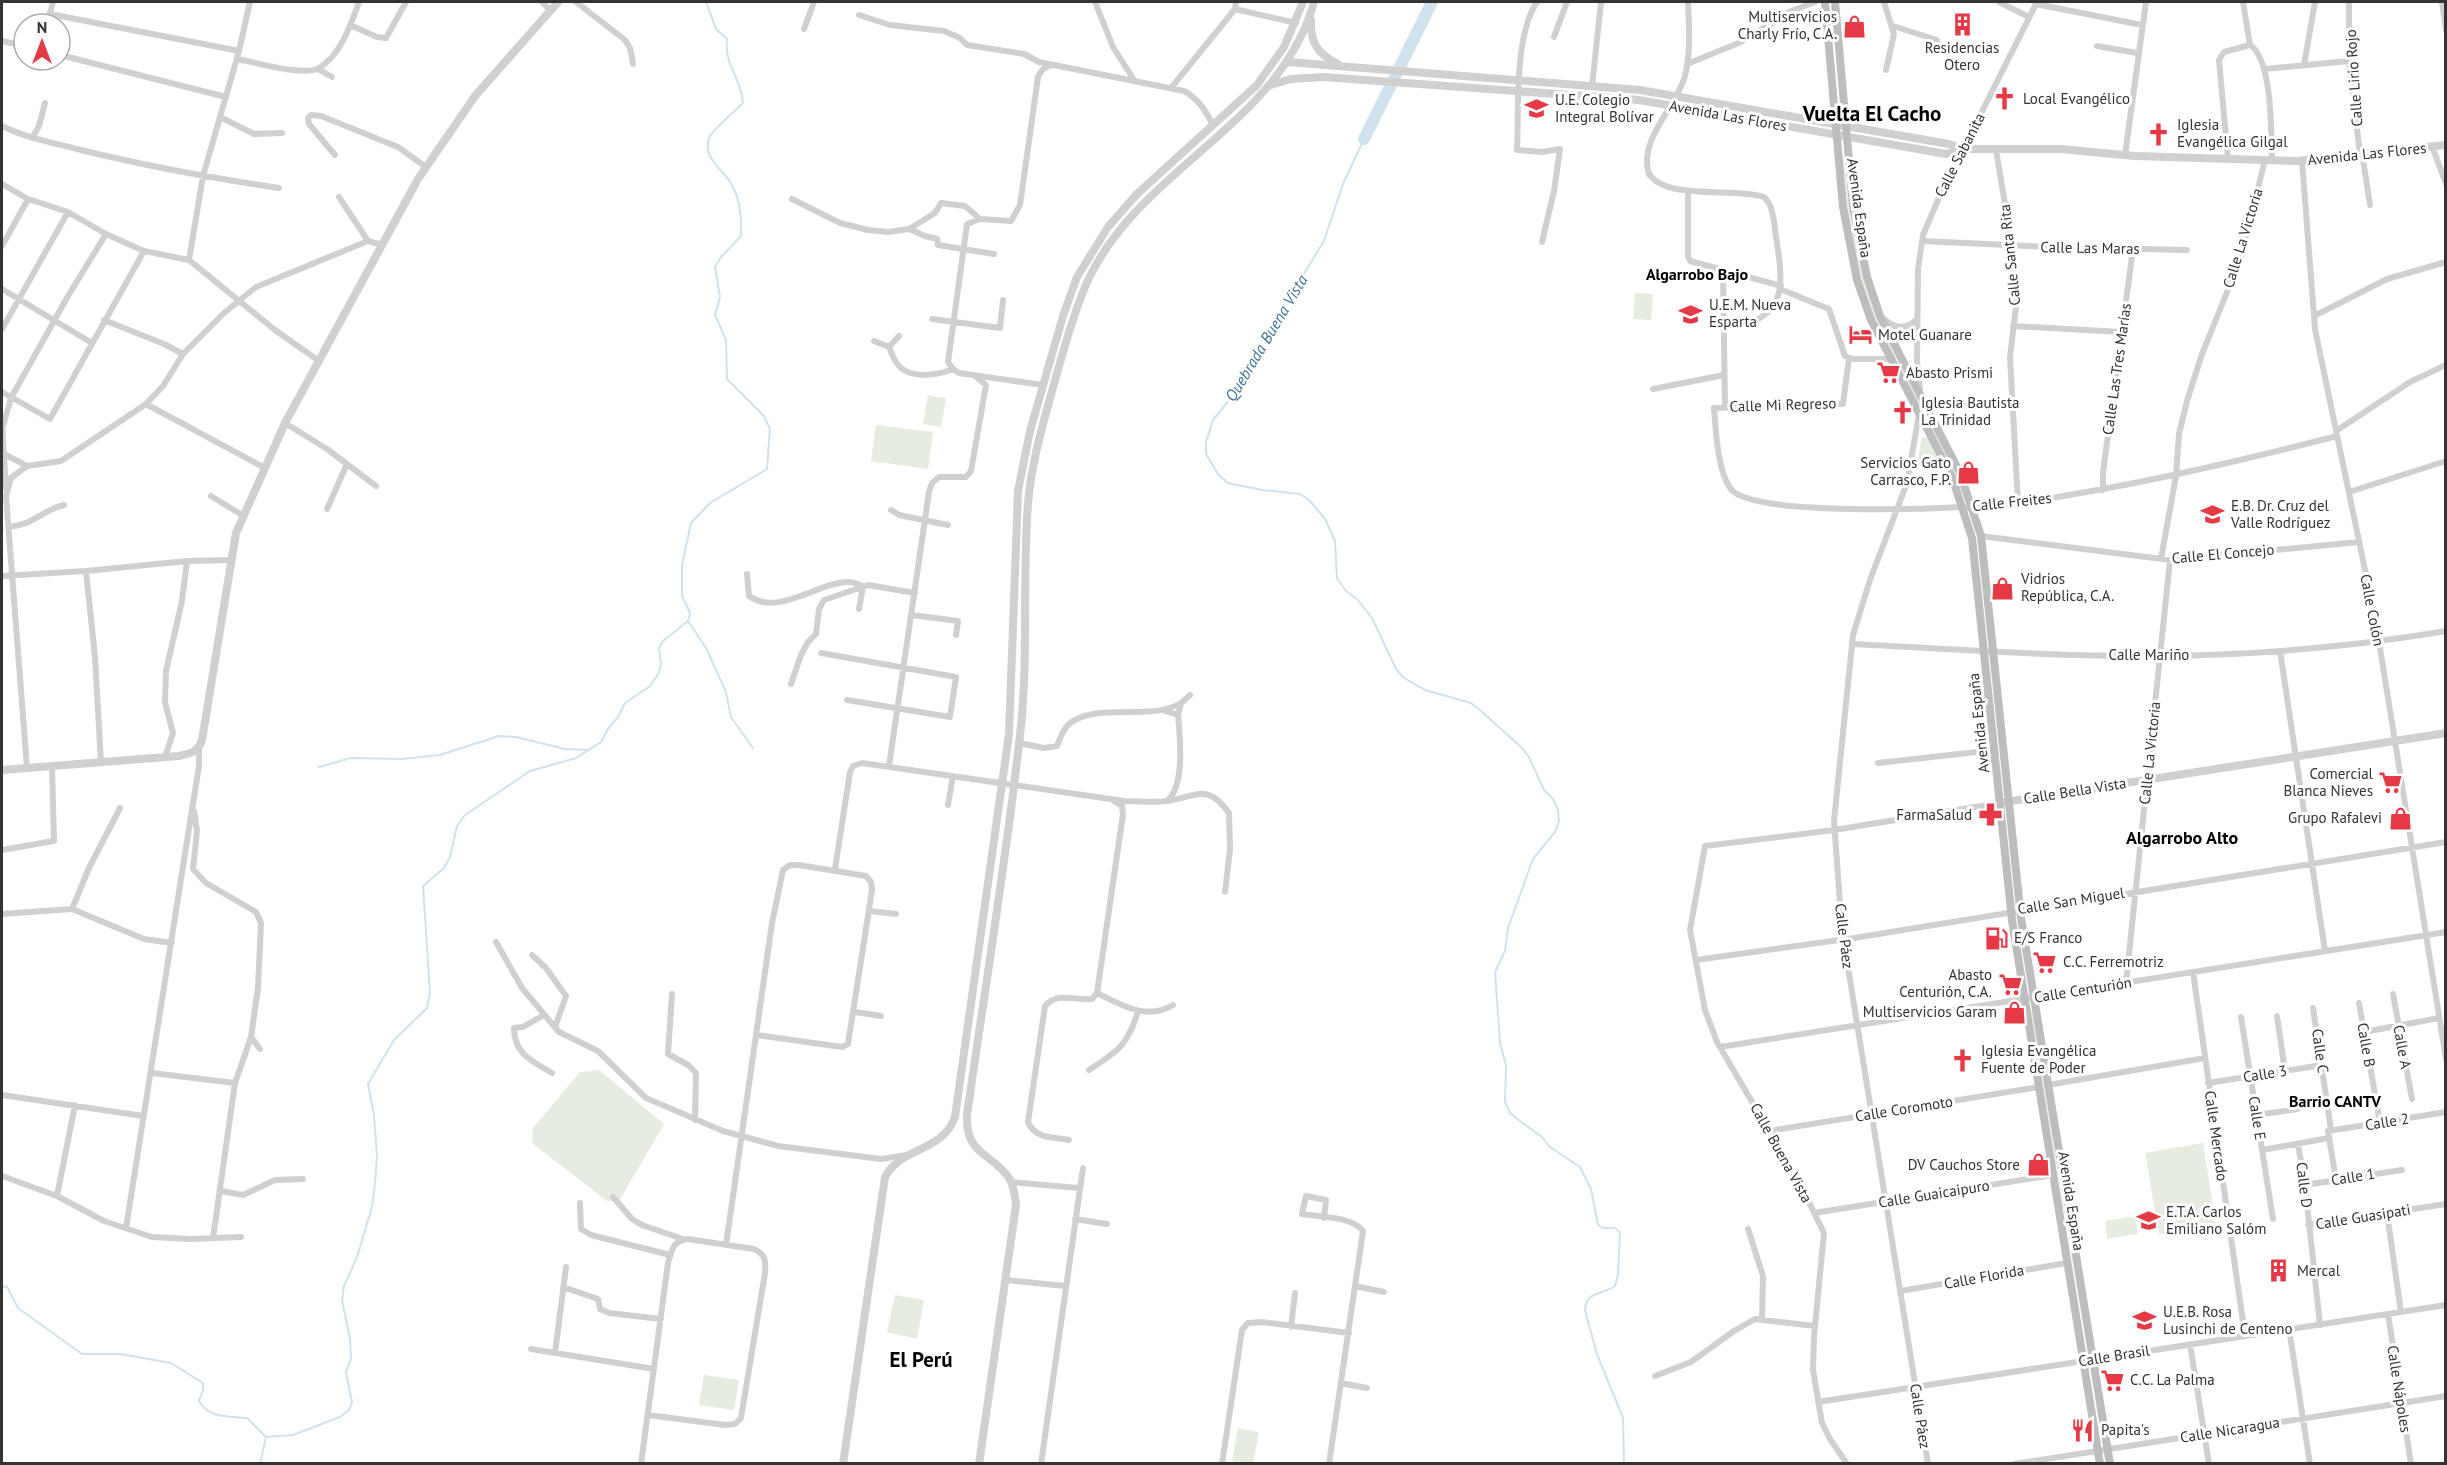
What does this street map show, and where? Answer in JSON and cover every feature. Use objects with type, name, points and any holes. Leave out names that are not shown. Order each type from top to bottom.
[{"type":"main road","name":"Avenida España","points":[[1825,2],[1843,207],[1850,253],[1866,309],[1946,463],[1963,507],[1973,548],[1990,651],[1995,750],[2005,802]]},
{"type":"main road","name":"Avenida España","points":[[1835,2],[1858,241],[1867,277],[1880,316],[1957,466],[1974,509],[1981,536],[2016,910],[2102,1449],[2100,1464]]},
{"type":"main road","name":"Avenida España","points":[[2044,1086],[2053,1175],[2067,1263],[2088,1360]]},
{"type":"main road","name":"Avenida España","points":[[2102,1449],[2110,1464]]},
{"type":"street","points":[[189,260],[203,176],[238,55],[250,2]]},
{"type":"street","points":[[72,19],[238,55],[283,68],[307,71],[318,69],[336,51],[359,2]]},
{"type":"street","points":[[350,25],[377,37],[386,38],[406,2]]},
{"type":"street","points":[[542,2],[551,11]]},
{"type":"street","points":[[126,1228],[172,943],[199,748],[231,560],[242,515],[285,423],[426,167],[482,88],[558,2]]},
{"type":"street","points":[[576,2],[626,40],[633,63]]},
{"type":"street","points":[[804,29],[814,2]]},
{"type":"street","points":[[1095,2],[1113,47],[1134,80]]},
{"type":"street","points":[[1171,88],[1235,9],[1236,2]]},
{"type":"street","points":[[1263,78],[1284,47],[1303,2]]},
{"type":"street","points":[[979,1464],[1016,1209],[1011,1182],[1004,1172],[979,1152],[970,1136],[966,1118],[1019,743],[1029,492],[1040,433],[1078,303],[1097,263],[1124,225],[1150,196],[1237,119],[1271,85],[1288,62],[1306,28],[1315,2]]},
{"type":"street","points":[[1315,2],[1311,21],[1312,41],[1324,57],[1342,66]]},
{"type":"street","points":[[1554,37],[1567,2]]},
{"type":"street","points":[[1592,86],[1601,2]]},
{"type":"street","points":[[1688,2],[1687,64],[1676,96],[1654,136],[1648,157],[1650,177],[1659,183],[1688,191],[1751,194],[1767,200],[1772,210],[1781,267],[1780,287],[1773,304],[1763,316],[1747,322],[1724,326]]},
{"type":"street","points":[[1687,64],[1741,42],[1789,12],[1815,2]]},
{"type":"street","points":[[1884,2],[1893,26],[1894,37],[1886,70]]},
{"type":"street","points":[[1999,2],[2030,17]]},
{"type":"street","points":[[2125,155],[2146,2]]},
{"type":"street","points":[[2243,2],[2250,45],[2255,49],[2264,69],[2349,61]]},
{"type":"street","points":[[2304,65],[2315,2]]},
{"type":"street","name":"Calle Lirio Rojo","points":[[2349,2],[2349,61],[2370,206]]},
{"type":"street","points":[[2442,2],[2445,30]]},
{"type":"street","points":[[1534,3],[1523,39],[1517,150],[1542,152],[1560,149],[1554,190],[1542,242]]},
{"type":"street","points":[[2036,3],[2142,25]]},
{"type":"street","name":"Calle Sabanita","points":[[1921,394],[1918,372],[1917,318],[1918,262],[1922,241],[1941,193],[2036,3]]},
{"type":"street","points":[[1235,9],[1296,23]]},
{"type":"street","points":[[859,15],[890,25],[944,31],[960,38],[967,45],[1024,54],[1039,62],[1171,88],[1191,95],[1206,112],[1213,126]]},
{"type":"street","points":[[1893,26],[1937,40]]},
{"type":"street","points":[[2228,159],[2219,60],[2224,52],[2250,45]]},
{"type":"street","points":[[2097,46],[2138,53]]},
{"type":"street","points":[[1284,47],[1288,62],[1300,77]]},
{"type":"street","points":[[72,58],[226,97]]},
{"type":"street","points":[[843,1464],[884,1182],[894,1164],[940,1139],[955,1117],[1011,715],[1018,491],[1029,431],[1068,299],[1093,249],[1115,218],[1137,194],[1263,78],[1288,62]]},
{"type":"street","name":"Avenida Las Flores","points":[[1288,62],[1640,90],[1964,149],[2060,149],[2125,155],[2302,161],[2445,145]]},
{"type":"street","points":[[986,385],[982,380],[953,369],[948,362],[967,224],[980,219],[1011,221],[1020,205],[1038,77],[1041,70],[1048,65],[1056,65]]},
{"type":"street","points":[[318,69],[332,77]]},
{"type":"street","name":"Calle La Victoria","points":[[2161,559],[2176,476],[2179,434],[2187,401],[2202,354],[2240,260],[2269,160],[2269,98],[2264,69]]},
{"type":"street","name":"Avenida Las Flores","points":[[1271,85],[1300,77],[1638,100],[1946,154],[1964,149]]},
{"type":"street","points":[[32,138],[39,126],[45,103]]},
{"type":"street","points":[[335,155],[309,124],[309,116],[321,116],[398,147],[426,167]]},
{"type":"street","points":[[220,117],[254,134],[282,133]]},
{"type":"street","points":[[2,126],[32,138],[120,159],[203,176],[279,188]]},
{"type":"street","points":[[2432,146],[2445,184]]},
{"type":"street","name":"Calle Santa Rita","points":[[1996,150],[2012,246],[2017,298],[2010,357],[2018,503]]},
{"type":"street","name":"Calle Colón","points":[[2302,161],[2314,316],[2379,642],[2442,1022],[2445,1059]]},
{"type":"street","points":[[2,184],[28,199],[68,212],[106,234],[144,251],[189,260],[275,330],[319,361]]},
{"type":"street","points":[[1688,191],[1689,259],[1695,264],[1780,287],[1829,309],[1843,353],[1849,358],[1891,359]]},
{"type":"street","points":[[339,197],[368,241]]},
{"type":"street","points":[[2,246],[28,199]]},
{"type":"street","points":[[792,199],[840,223],[868,230],[888,232],[909,229],[935,213],[941,203],[965,206],[980,219]]},
{"type":"street","points":[[2,329],[68,212]]},
{"type":"street","points":[[909,229],[937,238],[938,245],[994,254]]},
{"type":"street","points":[[27,768],[2,425],[11,398],[78,278],[106,234]]},
{"type":"street","points":[[6,496],[10,478],[27,466],[61,461],[146,404],[163,386],[183,354],[224,313],[256,287],[368,241],[382,245]]},
{"type":"street","name":"Calle Las Maras","points":[[1922,241],[2012,246],[2187,250]]},
{"type":"street","name":"Calle Las Tres Marías","points":[[2103,490],[2103,472],[2133,249]]},
{"type":"street","points":[[2,392],[50,418],[144,251]]},
{"type":"street","points":[[2314,316],[2387,279],[2445,262]]},
{"type":"street","points":[[1723,271],[1725,407]]},
{"type":"street","points":[[2,289],[92,343]]},
{"type":"street","points":[[932,320],[1000,328],[1003,300]]},
{"type":"street","points":[[1880,316],[1892,325],[1900,327],[1908,326],[1917,318]]},
{"type":"street","points":[[104,321],[164,344],[183,354]]},
{"type":"street","points":[[2013,326],[2122,332]]},
{"type":"street","points":[[889,346],[899,336]]},
{"type":"street","points":[[874,341],[889,346],[899,367],[910,373],[939,374],[953,369]]},
{"type":"street","name":"Calle Mi Regreso","points":[[1714,408],[1843,404],[1849,358]]},
{"type":"street","name":"Calle Freites","points":[[1714,408],[1720,459],[1730,488],[1739,495],[1800,506],[1897,510],[1963,507],[1974,509],[2103,490],[2176,476],[2229,464],[2337,433],[2410,382],[2445,365]]},
{"type":"street","points":[[971,375],[1043,385]]},
{"type":"street","points":[[1653,389],[1724,375]]},
{"type":"street","points":[[889,766],[932,483],[939,477],[966,477],[971,471],[986,385],[994,378]]},
{"type":"street","points":[[146,404],[265,468]]},
{"type":"street","name":"Calle Páez","points":[[1920,414],[1910,471],[1870,580],[1852,644],[1834,805],[1834,830],[1843,939],[1928,1464]]},
{"type":"street","points":[[285,423],[376,486]]},
{"type":"street","points":[[4,454],[27,466]]},
{"type":"street","points":[[2349,492],[2445,461]]},
{"type":"street","points":[[327,509],[347,465]]},
{"type":"street","points":[[211,496],[242,515]]},
{"type":"street","points":[[9,528],[26,525],[52,508],[64,505]]},
{"type":"street","points":[[891,510],[899,515],[925,522],[948,525]]},
{"type":"street","name":"Calle El Concejo","points":[[1981,536],[2170,560],[2359,542]]},
{"type":"street","points":[[2,576],[86,571],[187,561],[231,560]]},
{"type":"street","name":"Calle La Victoria","points":[[2126,983],[2170,560]]},
{"type":"street","points":[[165,757],[173,732],[165,702],[166,670],[182,601],[187,561]]},
{"type":"street","points":[[86,571],[95,657],[101,763]]},
{"type":"street","points":[[747,574],[749,596],[759,603],[783,601],[850,582],[915,593]]},
{"type":"street","points":[[859,609],[863,586]]},
{"type":"street","points":[[791,684],[801,654],[816,634],[819,609],[824,600],[863,586]]},
{"type":"street","points":[[912,615],[958,621],[956,635]]},
{"type":"street","name":"Calle Mariño","points":[[1852,644],[2160,656],[2280,651],[2379,642],[2445,631]]},
{"type":"street","points":[[2280,651],[2325,951]]},
{"type":"street","points":[[821,653],[956,677],[950,717],[847,700]]},
{"type":"street","points":[[1019,743],[1044,748],[1057,746],[1066,727],[1073,722],[1095,714],[1164,710],[1181,703],[1190,695]]},
{"type":"street","points":[[1168,801],[1177,786],[1181,742],[1178,715],[1181,703]]},
{"type":"street","points":[[1164,710],[1178,715]]},
{"type":"street","name":"Calle Bella Vista","points":[[1705,846],[1834,830],[2445,733]]},
{"type":"street","points":[[2,770],[165,757],[192,753],[199,748]]},
{"type":"street","points":[[1878,763],[1995,750]]},
{"type":"street","points":[[835,869],[850,772],[854,766],[862,763],[1124,801],[1168,801],[1195,793],[1205,794],[1214,798],[1229,813],[1230,849],[1225,892]]},
{"type":"street","points":[[2,850],[54,841],[52,766]]},
{"type":"street","points":[[948,805],[953,776]]},
{"type":"street","points":[[1069,1140],[1040,1135],[1034,1132],[1028,1122],[1045,1006],[1051,999],[1058,996],[1092,999],[1096,993],[1123,814],[1122,806],[1108,798]]},
{"type":"street","points":[[193,803],[197,831],[193,869],[206,883],[256,912],[261,922],[258,988],[251,1037],[235,1083],[213,1238]]},
{"type":"street","points":[[72,909],[89,868],[120,808]]},
{"type":"street","name":"Calle San Miguel","points":[[1696,960],[1843,939],[2445,842]]},
{"type":"street","name":"Calle Buena Vista","points":[[1705,846],[1690,923],[1708,1020],[1720,1047],[1769,1131],[1825,1237],[1815,1326],[1813,1370],[1825,1431],[1846,1464]]},
{"type":"street","points":[[726,1245],[772,923],[783,870],[790,865],[835,869],[866,876],[871,882],[870,910],[848,1044],[842,1047],[757,1035]]},
{"type":"street","points":[[2,914],[72,909],[144,939],[172,943]]},
{"type":"street","points":[[870,910],[896,914]]},
{"type":"street","name":"Calle Centurión","points":[[1720,1047],[2445,932]]},
{"type":"street","points":[[496,942],[522,988],[555,1028],[598,1051],[646,1098],[695,1120],[778,1146],[881,1159],[914,1153]]},
{"type":"street","points":[[532,955],[546,968],[566,996],[555,1028]]},
{"type":"street","name":"Calle Mercado","points":[[2193,972],[2246,1336]]},
{"type":"street","points":[[1096,993],[1138,1011],[1150,1013],[1165,1010],[1173,1005]]},
{"type":"street","points":[[672,994],[668,1054],[688,1065],[696,1073],[695,1120]]},
{"type":"street","name":"Calle A","points":[[2393,994],[2412,1099]]},
{"type":"street","name":"Calle B","points":[[2359,1003],[2380,1123]]},
{"type":"street","name":"Calle C","points":[[2313,1008],[2336,1180]]},
{"type":"street","points":[[1089,1070],[1120,1050],[1133,1027],[1138,1011]]},
{"type":"street","points":[[855,1012],[881,1016]]},
{"type":"street","points":[[544,1014],[524,1027],[514,1028],[514,1040],[524,1055],[552,1073]]},
{"type":"street","points":[[2277,1016],[2285,1071]]},
{"type":"street","name":"Calle E","points":[[2241,1017],[2273,1219]]},
{"type":"street","points":[[2364,1032],[2442,1022]]},
{"type":"street","points":[[251,1037],[260,1049]]},
{"type":"street","name":"Calle Coromoto","points":[[1769,1131],[2205,1058]]},
{"type":"street","name":"Calle 3","points":[[2208,1083],[2322,1065]]},
{"type":"street","points":[[152,1073],[235,1083]]},
{"type":"street","points":[[2,1095],[143,1116]]},
{"type":"street","points":[[57,1196],[75,1105]]},
{"type":"street","points":[[2256,1115],[2298,1109]]},
{"type":"street","name":"Calle 2","points":[[2330,1131],[2445,1112]]},
{"type":"street","points":[[2262,1150],[2329,1138]]},
{"type":"street","name":"Calle D","points":[[2298,1144],[2305,1185],[2308,1225]]},
{"type":"street","points":[[1041,1464],[1083,1168]]},
{"type":"street","name":"Calle 1","points":[[2305,1185],[2402,1170]]},
{"type":"street","name":"Calle Guaicaipuro","points":[[1814,1213],[2053,1175]]},
{"type":"street","points":[[4,1178],[57,1196],[84,1212],[152,1237],[241,1237]]},
{"type":"street","points":[[221,1191],[243,1194],[275,1180],[303,1179]]},
{"type":"street","points":[[1011,1182],[1079,1188]]},
{"type":"street","points":[[1324,1218],[1326,1200],[1306,1196],[1302,1214],[1324,1218],[1350,1222],[1359,1226],[1363,1231],[1329,1464]]},
{"type":"street","points":[[613,1197],[632,1220],[642,1226],[684,1240]]},
{"type":"street","points":[[580,1203],[581,1229],[591,1236],[670,1255]]},
{"type":"street","name":"Calle Guasipati","points":[[2320,1324],[2308,1225],[2445,1204]]},
{"type":"street","points":[[2387,1213],[2401,1312]]},
{"type":"street","points":[[1075,1219],[1107,1224]]},
{"type":"street","points":[[1748,1229],[1763,1276],[1762,1319]]},
{"type":"street","points":[[641,1464],[670,1255],[672,1246],[678,1240],[684,1240],[754,1249],[762,1253],[766,1260],[741,1418],[735,1424],[725,1425],[648,1414]]},
{"type":"street","name":"Calle Florida","points":[[1900,1291],[2067,1263]]},
{"type":"street","points":[[555,1353],[566,1267]]},
{"type":"street","points":[[1006,1280],[1065,1287]]},
{"type":"street","points":[[563,1287],[598,1299],[600,1309],[609,1313],[661,1319]]},
{"type":"street","points":[[1355,1287],[1384,1292]]},
{"type":"street","points":[[1291,1327],[1295,1293]]},
{"type":"street","name":"Calle Brasil","points":[[1818,1402],[2445,1305]]},
{"type":"street","name":"Calle Nápoles","points":[[2388,1314],[2411,1464]]},
{"type":"street","points":[[1655,1376],[1682,1367],[1746,1323],[1762,1319],[1815,1326]]},
{"type":"street","points":[[1222,1464],[1242,1330],[1248,1323],[1262,1322],[1349,1333]]},
{"type":"street","points":[[2289,1329],[2310,1464]]},
{"type":"street","points":[[2190,1344],[2210,1464]]},
{"type":"street","points":[[531,1349],[654,1369]]},
{"type":"street","points":[[1341,1383],[1367,1388]]},
{"type":"street","name":"Calle Nicaragua","points":[[2014,1464],[2445,1396]]},
{"type":"shaded area","points":[[1842,146],[1852,224],[1864,278],[1951,461],[1965,499],[1874,319],[1860,279],[1849,224]]},
{"type":"shaded area","points":[[1635,293],[1653,294],[1651,320],[1633,319]]},
{"type":"shaded area","points":[[928,395],[946,398],[941,427],[923,424]]},
{"type":"shaded area","points":[[876,425],[933,432],[928,469],[871,461]]},
{"type":"shaded area","points":[[1922,437],[1928,438],[1938,460],[1917,464]]},
{"type":"shaded area","points":[[2032,1010],[2087,1351],[2031,1011]]},
{"type":"shaded area","points":[[599,1070],[664,1124],[619,1201],[607,1201],[532,1143],[533,1128],[580,1072]]},
{"type":"shaded area","points":[[2203,1143],[2216,1225],[2159,1234],[2145,1153]]},
{"type":"shaded area","points":[[2135,1216],[2138,1234],[2107,1239],[2105,1221]]},
{"type":"shaded area","points":[[895,1295],[924,1300],[917,1339],[887,1332]]},
{"type":"shaded area","points":[[704,1375],[739,1380],[734,1410],[699,1405]]},
{"type":"shaded area","points":[[1238,1428],[1259,1432],[1253,1463],[1232,1461]]},
{"type":"waterway","points":[[260,1464],[266,1437],[293,1435],[340,1417],[349,1410],[352,1402],[346,1372],[351,1359],[350,1339],[342,1300],[344,1286],[357,1257],[372,1207],[375,1183],[377,1156],[374,1115],[368,1084],[394,1040],[427,1008],[430,992],[423,886],[444,868],[450,857],[457,826],[465,815],[530,771],[576,758],[601,742],[625,703],[650,686],[659,673],[661,664],[659,648],[663,641],[688,621],[690,613],[682,595],[682,565],[691,523],[710,503],[767,469],[770,429],[764,416],[727,379],[726,340],[715,315],[720,297],[715,267],[721,257],[741,236],[741,223],[735,191],[710,157],[708,144],[712,133],[743,103],[742,94],[728,57],[727,39],[716,29],[706,2]]},
{"type":"waterway","name":"Quebrada Buena Vista","points":[[1364,139],[1432,2]]},
{"type":"waterway","name":"Quebrada Buena Vista","points":[[1364,139],[1343,184],[1324,241],[1251,361],[1235,393],[1213,420],[1206,442],[1206,454],[1218,474],[1228,483],[1300,494],[1309,500],[1325,519],[1335,541],[1337,578],[1372,618],[1396,669],[1404,678],[1425,690],[1471,703],[1481,711],[1529,757],[1544,790],[1553,799],[1558,810],[1559,821],[1555,832],[1533,859],[1508,928],[1505,951],[1495,972],[1500,1043],[1506,1066],[1505,1102],[1510,1113],[1542,1137],[1550,1147],[1580,1167],[1591,1189],[1598,1225],[1603,1228],[1615,1228],[1620,1232],[1618,1275],[1615,1286],[1591,1297],[1585,1311],[1597,1354],[1623,1418],[1624,1464]]},
{"type":"waterway","points":[[688,621],[706,648],[726,692],[731,717],[753,748]]},
{"type":"waterway","points":[[319,767],[351,758],[402,759],[440,755],[499,736],[516,737],[565,749],[589,750]]},
{"type":"waterway","points":[[2,1286],[7,1287],[18,1308],[82,1354],[120,1354],[171,1363],[203,1383],[199,1401],[208,1411],[220,1416],[247,1418],[266,1437]]},
{"type":"place","name":"Residencias Otero","points":[[1962,24]]},
{"type":"place","name":"Multiservicios Charly Frío, C.A.","points":[[1855,26]]},
{"type":"place","name":"Local Evangélico","points":[[2005,99]]},
{"type":"place","name":"U.E. Colegio Integral Bolívar","points":[[1537,109]]},
{"type":"place","name":"Iglesia Evangélica Gilgal","points":[[2159,134]]},
{"type":"place","name":"U.E.M. Nueva Esparta","points":[[1691,314]]},
{"type":"place","name":"Motel Guanare","points":[[1860,335]]},
{"type":"place","name":"Abasto Prismi","points":[[1888,373]]},
{"type":"place","name":"Iglesia Bautista La Trinidad","points":[[1903,412]]},
{"type":"place","name":"Servicios Gato Carrasco, F.P.","points":[[1969,472]]},
{"type":"place","name":"E.B. Dr. Cruz del Valle Rodríguez","points":[[2213,515]]},
{"type":"place","name":"Vidrios República, C.A.","points":[[2003,588]]},
{"type":"place","name":"Comercial Blanca Nieves","points":[[2391,783]]},
{"type":"place","name":"FarmaSalud","points":[[1990,815]]},
{"type":"place","name":"Grupo Rafalevi","points":[[2400,818]]},
{"type":"place","name":"E/S Franco","points":[[1996,938]]},
{"type":"place","name":"C.C. Ferremotriz","points":[[2045,962]]},
{"type":"place","name":"Abasto Centurión, C.A.","points":[[2010,984]]},
{"type":"place","name":"Multiservicios Garam","points":[[2015,1012]]},
{"type":"place","name":"Iglesia Evangélica Fuente de Poder","points":[[1963,1060]]},
{"type":"place","name":"DV Cauchos Store","points":[[2038,1165]]},
{"type":"place","name":"E.T.A. Carlos Emiliano Salóm","points":[[2148,1221]]},
{"type":"place","name":"Mercal","points":[[2279,1271]]},
{"type":"place","name":"U.E.B. Rosa Lusinchi de Centeno","points":[[2145,1321]]},
{"type":"place","name":"C.C. La Palma","points":[[2112,1380]]},
{"type":"place","name":"Papita's","points":[[2083,1430]]},
{"type":"district","name":"Vuelta El Cacho","points":[[1872,114]]},
{"type":"district","name":"Algarrobo Bajo","points":[[1697,274]]},
{"type":"district","name":"Algarrobo Alto","points":[[2182,838]]},
{"type":"district","name":"Barrio CANTV","points":[[2335,1101]]},
{"type":"district","name":"El Perú","points":[[921,1360]]}]
